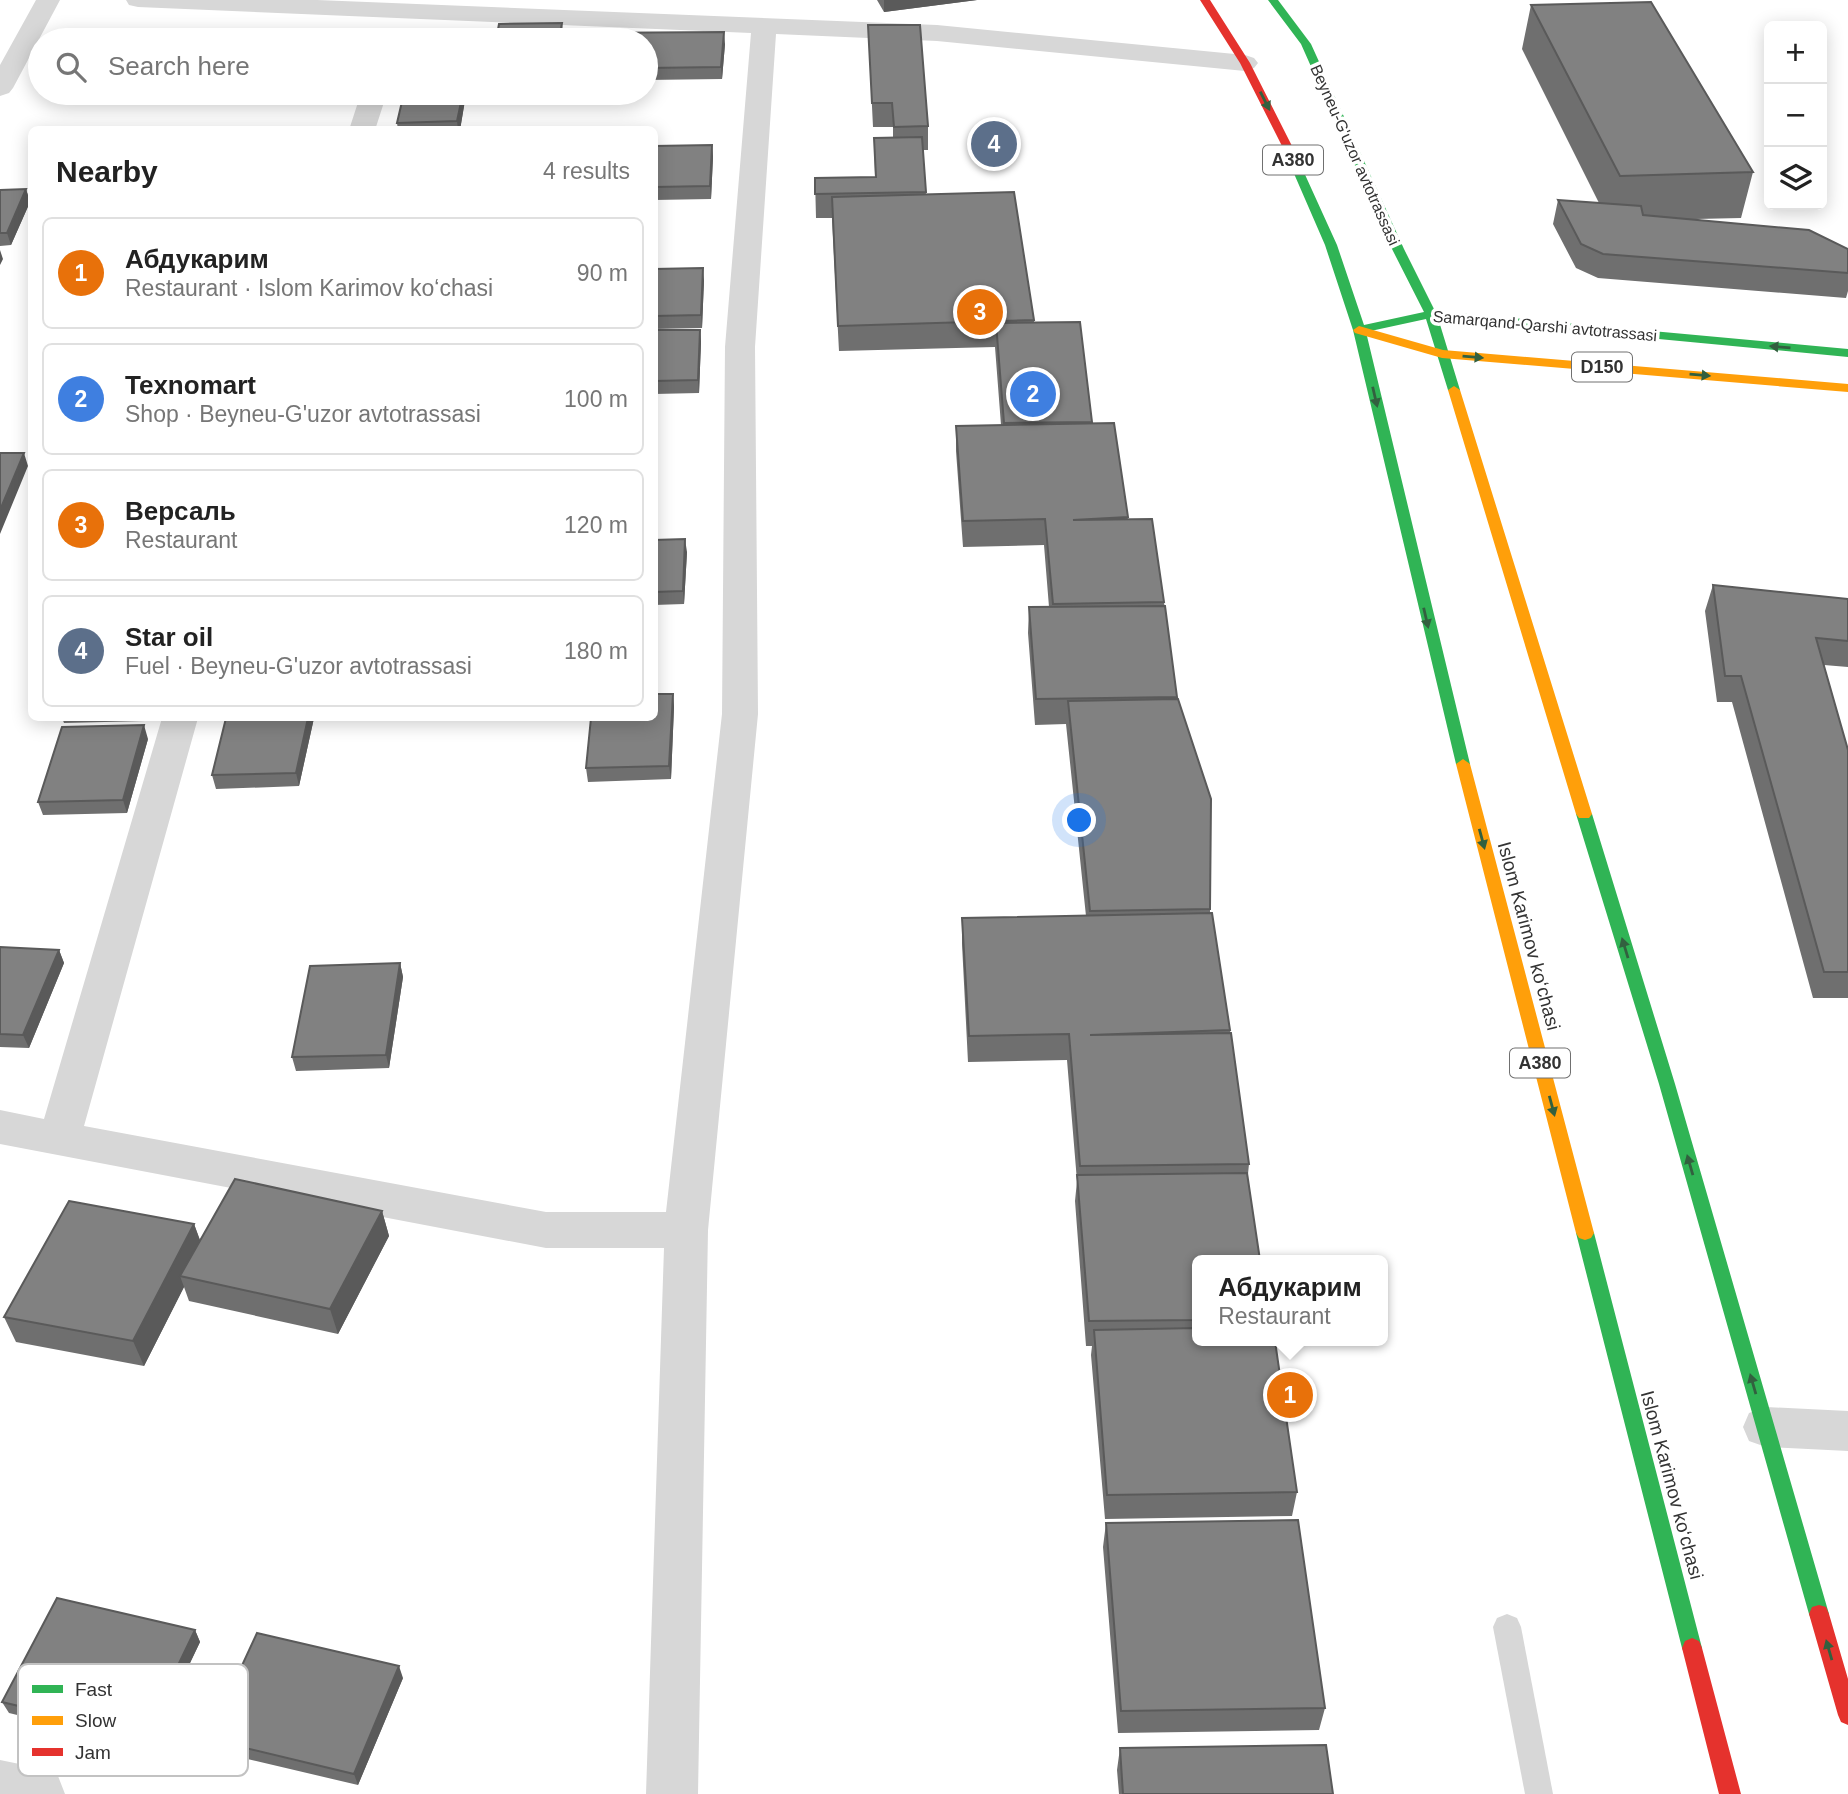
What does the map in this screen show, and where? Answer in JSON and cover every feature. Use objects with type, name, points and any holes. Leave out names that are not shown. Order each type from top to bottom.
[{"type":"main road","name":"A380","points":[[1206,0],[1245,63],[1283,137],[1331,245],[1359,330]]},
{"type":"main road","name":"Beyneu-G'uzor avtotrassasi","points":[[1273,0],[1306,44],[1398,249],[1431,314]]},
{"type":"main road","name":"A380","points":[[1431,314],[1667,1084],[1848,1715]]},
{"type":"main road","name":"Samarqand-Qarshi avtotrassasi","points":[[1359,330],[1431,314],[1848,353]]},
{"type":"main road","name":"Samarqand-Qarshi avtotrassasi","points":[[1359,330],[1442,354],[1848,388]]},
{"type":"main road","name":"Islom Karimov ko‘chasi","points":[[1359,330],[1440,675],[1730,1794]]},
{"type":"street","points":[[33,28],[48,0]]},
{"type":"street","points":[[138,0],[399,21],[765,27],[937,33],[1245,63]]},
{"type":"street","points":[[672,1794],[686,1230],[740,714],[740,347],[765,27]]},
{"type":"street","points":[[0,88],[28,37]]},
{"type":"street","points":[[363,126],[370,105]]},
{"type":"street","points":[[60,1136],[179,721]]},
{"type":"street","points":[[0,1127],[60,1136],[546,1230],[686,1230]]},
{"type":"street","points":[[1766,1427],[1848,1431]]},
{"type":"street","points":[[0,1786],[39,1794]]},
{"type":"lane","points":[[1507,1627],[1539,1794]]},
{"type":"building","points":[[1651,2],[1753,172],[1620,176],[1531,5]]},
{"type":"building","points":[[562,23],[561,28],[498,28],[499,24]]},
{"type":"building","points":[[868,25],[920,25],[928,126],[894,127],[892,103],[872,103]]},
{"type":"building","points":[[658,32],[724,32],[721,67],[658,68]]},
{"type":"building","points":[[401,105],[460,105],[457,121],[397,123]]},
{"type":"building","points":[[922,137],[926,192],[815,194],[815,178],[876,177],[874,138]]},
{"type":"building","points":[[712,145],[710,186],[658,187],[658,146]]},
{"type":"building","points":[[26,189],[7,233],[0,233],[0,190]]},
{"type":"building","points":[[1014,192],[1034,320],[838,326],[832,197]]},
{"type":"building","points":[[1558,200],[1641,206],[1643,215],[1809,230],[1848,249],[1848,273],[1603,254],[1581,244]]},
{"type":"building","points":[[703,268],[701,315],[658,316],[658,269]]},
{"type":"building","points":[[1080,322],[1092,422],[1004,423],[996,323]]},
{"type":"building","points":[[658,330],[700,330],[698,380],[658,381]]},
{"type":"building","points":[[1114,423],[1128,517],[1073,520],[1152,519],[1164,602],[1053,604],[1045,519],[963,521],[956,426]]},
{"type":"building","points":[[0,453],[24,453],[0,510]]},
{"type":"building","points":[[685,539],[683,591],[658,592],[658,540]]},
{"type":"building","points":[[1713,585],[1848,599],[1848,641],[1816,638],[1848,750],[1848,972],[1824,972],[1741,676],[1725,676]]},
{"type":"building","points":[[1165,606],[1177,697],[1036,699],[1029,607]]},
{"type":"building","points":[[658,694],[673,694],[669,766],[586,768],[591,721],[658,721]]},
{"type":"building","points":[[1178,699],[1211,799],[1210,909],[1090,911],[1068,701]]},
{"type":"building","points":[[225,721],[307,721],[296,773],[212,775]]},
{"type":"building","points":[[144,725],[123,800],[38,802],[62,727]]},
{"type":"building","points":[[1212,913],[1230,1030],[1090,1035],[1231,1033],[1249,1164],[1080,1166],[1069,1034],[969,1036],[962,918]]},
{"type":"building","points":[[0,947],[59,950],[23,1035],[0,1034]]},
{"type":"building","points":[[400,963],[386,1055],[292,1057],[310,966]]},
{"type":"building","points":[[1247,1173],[1259,1255],[1192,1255],[1192,1320],[1089,1321],[1077,1175]]},
{"type":"building","points":[[235,1179],[382,1211],[330,1309],[180,1276]]},
{"type":"building","points":[[69,1201],[194,1224],[133,1341],[4,1317]]},
{"type":"building","points":[[1192,1328],[1192,1346],[1276,1346],[1297,1492],[1107,1495],[1094,1330]]},
{"type":"building","points":[[1298,1520],[1325,1708],[1121,1711],[1106,1523]]},
{"type":"building","points":[[57,1598],[195,1630],[179,1664],[22,1664]]},
{"type":"building","points":[[257,1633],[399,1666],[354,1774],[248,1749],[248,1664],[243,1664]]},
{"type":"building","points":[[18,1672],[18,1706],[2,1702]]},
{"type":"building","points":[[1326,1745],[1333,1794],[1123,1794],[1120,1748]]},
{"type":"traffic: fast","points":[[1273,0],[1306,44],[1398,249],[1431,314],[1454,390]]},
{"type":"traffic: fast","points":[[1287,146],[1331,245],[1359,330],[1463,764]]},
{"type":"traffic: fast","points":[[1364,329],[1431,314],[1848,353]]},
{"type":"traffic: fast","points":[[1584,814],[1667,1084],[1819,1614]]},
{"type":"traffic: fast","points":[[1585,1233],[1692,1648]]},
{"type":"traffic: slow","points":[[1359,330],[1442,354],[1848,388]]},
{"type":"traffic: slow","points":[[1454,390],[1584,814]]},
{"type":"traffic: slow","points":[[1463,764],[1585,1233]]},
{"type":"traffic: jam","points":[[1205,0],[1245,63],[1287,146]]},
{"type":"traffic: jam","points":[[1819,1614],[1848,1715]]},
{"type":"traffic: jam","points":[[1692,1648],[1730,1794]]},
{"type":"place","name":"Star oil","points":[[994,144]]},
{"type":"place","name":"Версаль","points":[[980,312]]},
{"type":"place","name":"Texnomart","points":[[1033,394]]},
{"type":"place","name":"Абдукарим","points":[[1290,1395]]}]
